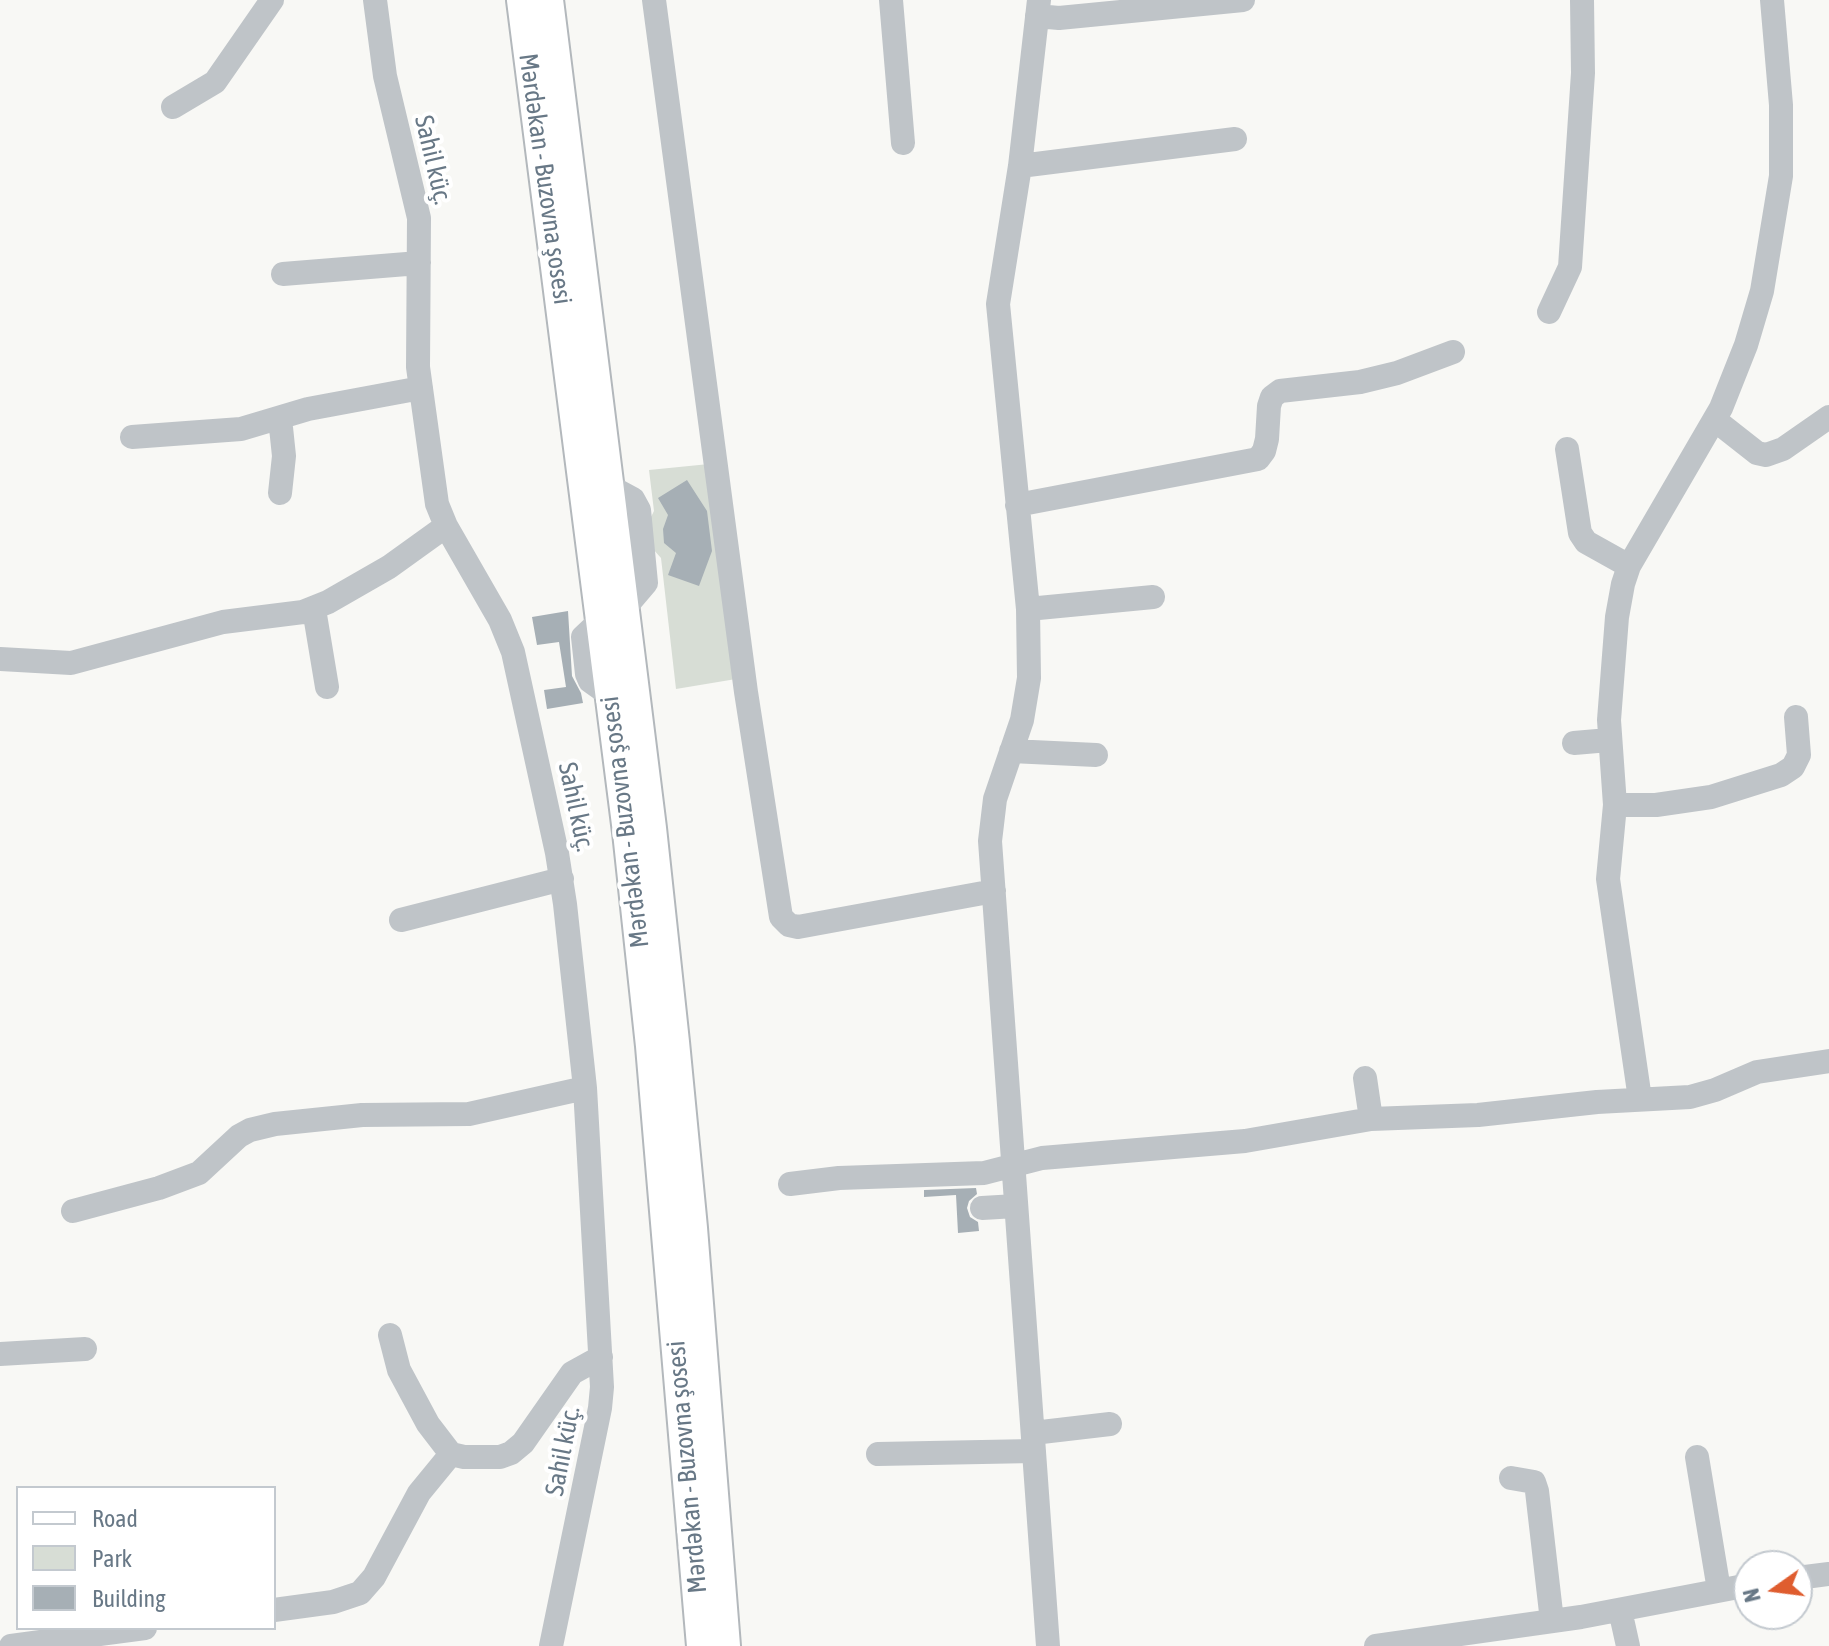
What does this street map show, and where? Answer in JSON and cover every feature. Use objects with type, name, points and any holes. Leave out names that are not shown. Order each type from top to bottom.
[{"type":"main road","name":"Mərdəkan - Buzovna şosesi","points":[[522,0],[674,1042],[725,1646]]},
{"type":"main road","name":"Mərdəkan - Buzovna şosesi","points":[[548,0],[607,485],[612,615],[611,696],[651,1046],[702,1646]]},
{"type":"street","points":[[173,107],[215,82],[272,0]]},
{"type":"street","name":"Sahil küç.","points":[[375,0],[385,76],[419,218],[417,341],[433,482],[446,526],[500,620],[513,652],[562,879],[585,1088],[601,1357],[600,1408],[551,1646]]},
{"type":"street","points":[[654,0],[743,677],[781,917],[789,925],[798,927],[994,891]]},
{"type":"street","points":[[891,0],[903,143]]},
{"type":"street","points":[[1048,1646],[991,822],[1027,696],[1030,656],[998,304],[1020,166],[1038,8],[1059,18],[1243,0]]},
{"type":"street","points":[[1549,312],[1570,267],[1583,73],[1582,0]]},
{"type":"street","points":[[1640,1099],[1608,879],[1615,805],[1609,740],[1617,617],[1629,566],[1715,420],[1754,321],[1777,210],[1782,140],[1772,0]]},
{"type":"street","points":[[1020,166],[1235,139]]},
{"type":"street","points":[[283,274],[419,263]]},
{"type":"street","points":[[1017,505],[1258,459],[1267,439],[1269,406],[1272,397],[1280,391],[1360,382],[1397,373],[1453,352]]},
{"type":"street","points":[[132,437],[241,429],[308,409],[421,388]]},
{"type":"street","points":[[1715,420],[1757,453],[1766,455],[1783,449],[1829,417]]},
{"type":"street","points":[[280,418],[284,456],[280,493]]},
{"type":"street","points":[[1567,449],[1580,533],[1586,542],[1629,566]]},
{"type":"street","points":[[0,659],[71,663],[223,622],[314,609],[389,567],[446,526]]},
{"type":"street","points":[[1028,609],[1153,597]]},
{"type":"street","points":[[314,609],[327,687]]},
{"type":"street","points":[[1615,805],[1656,805],[1711,797],[1781,775],[1793,767],[1799,755],[1796,717]]},
{"type":"street","points":[[1574,743],[1609,740]]},
{"type":"street","points":[[1011,751],[1096,755]]},
{"type":"street","points":[[401,920],[562,879]]},
{"type":"street","points":[[790,1184],[839,1178],[984,1173],[1042,1158],[1245,1141],[1371,1119],[1478,1115],[1701,1095],[1757,1072],[1829,1061]]},
{"type":"street","points":[[1365,1078],[1371,1119]]},
{"type":"street","points":[[73,1211],[159,1188],[199,1173],[239,1136],[275,1124],[362,1115],[469,1114],[585,1088]]},
{"type":"street","points":[[982,1208],[1016,1206]]},
{"type":"street","points":[[390,1335],[399,1370],[428,1424],[451,1454],[464,1457],[500,1457],[511,1453],[523,1443],[572,1373],[601,1357]]},
{"type":"street","points":[[0,1354],[85,1349]]},
{"type":"street","points":[[878,1454],[1034,1442],[1110,1424]]},
{"type":"street","points":[[276,1610],[333,1602],[360,1593],[374,1577],[419,1493],[451,1454]]},
{"type":"street","points":[[1697,1457],[1719,1590]]},
{"type":"street","points":[[1511,1478],[1534,1482],[1537,1491],[1552,1621]]},
{"type":"street","points":[[1376,1646],[1620,1610],[1733,1588]]},
{"type":"street","points":[[1620,1610],[1628,1646]]},
{"type":"street","points":[[11,1646],[130,1630]]},
{"type":"green space","points":[[709,464],[736,679],[676,689],[661,558],[652,548],[649,521],[654,511],[649,470]]},
{"type":"building","points":[[687,480],[707,511],[712,551],[699,586],[668,575],[676,553],[664,543],[663,529],[668,515],[658,498]]},
{"type":"building","points":[[568,611],[572,676],[583,703],[547,709],[544,690],[566,687],[559,642],[537,645],[532,617]]},
{"type":"building","points":[[976,1188],[977,1194],[969,1201],[967,1208],[970,1217],[978,1222],[979,1231],[958,1233],[956,1195],[924,1197],[924,1190]]}]
